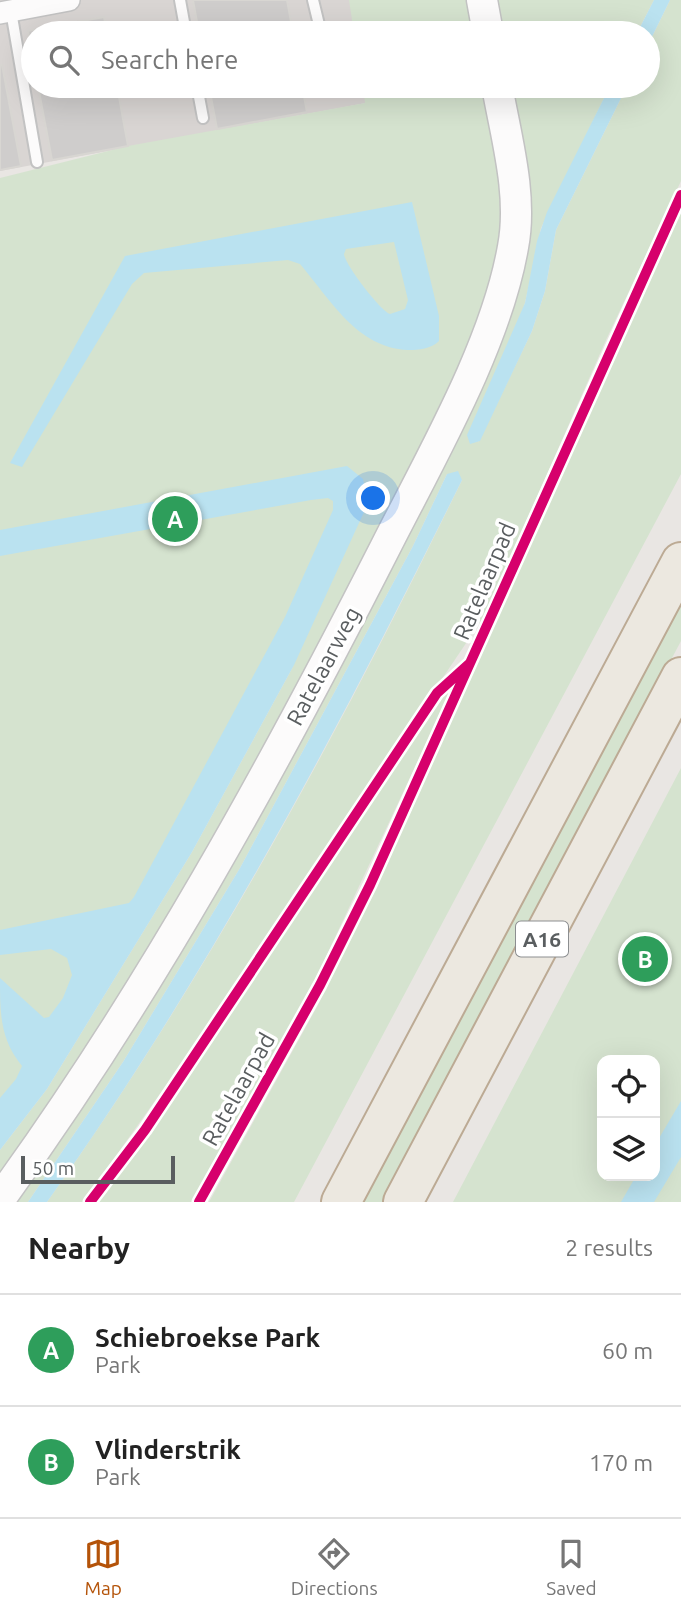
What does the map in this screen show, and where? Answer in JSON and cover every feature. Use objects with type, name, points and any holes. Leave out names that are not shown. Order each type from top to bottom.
[{"type":"highway","name":"A16","points":[[341,1202],[681,562]]},
{"type":"highway","name":"A16","points":[[403,1202],[681,677]]},
{"type":"street","points":[[5,12],[69,0]]},
{"type":"street","points":[[482,0],[486,21]]},
{"type":"street","name":"Ratelaarweg","points":[[0,1199],[117,1028],[242,816],[332,652],[490,330],[505,285],[514,243],[516,211],[499,98]]},
{"type":"lane","points":[[180,0],[184,21]]},
{"type":"lane","points":[[313,0],[318,21]]},
{"type":"lane","points":[[5,12],[21,87]]},
{"type":"lane","points":[[23,98],[37,162]]},
{"type":"lane","points":[[199,98],[203,118]]},
{"type":"shaded area","points":[[0,0],[449,0],[432,21],[21,21],[21,98],[370,98],[366,103],[0,171]]},
{"type":"green space","points":[[349,0],[470,0],[474,21],[352,21]]},
{"type":"green space","points":[[491,0],[654,0],[643,21],[495,21]]},
{"type":"green space","points":[[670,0],[681,0],[681,181],[606,340],[485,615],[204,1032],[83,1202],[47,1202],[163,1029],[270,850],[369,666],[462,480],[447,474],[413,546],[240,868],[123,1062],[28,1202],[10,1202],[497,339],[506,98],[604,98],[541,228],[525,303],[478,443],[532,331],[545,291],[556,230],[621,98],[660,98],[660,21]]},
{"type":"green space","points":[[364,98],[489,98],[503,174],[503,253],[445,410],[159,943],[0,1182],[0,1150],[47,1089],[192,852],[294,665],[0,1138],[0,178],[128,146],[365,103]]},
{"type":"green space","points":[[681,212],[681,474],[294,1202],[209,1202],[318,1005],[354,932]]},
{"type":"green space","points":[[681,604],[681,641],[383,1202],[363,1202]]},
{"type":"green space","points":[[449,688],[452,688],[308,995],[193,1202],[96,1202],[179,1088]]},
{"type":"green space","points":[[681,768],[681,1202],[453,1202]]},
{"type":"water","points":[[654,0],[670,0],[660,21],[643,21]]},
{"type":"water","points":[[604,98],[621,98],[556,230],[545,291],[532,331],[480,441],[470,444],[467,435],[525,303],[537,241],[547,212]]},
{"type":"water","points":[[412,202],[439,316],[439,341],[429,347],[408,350],[374,341],[346,319],[300,264],[288,260],[144,273],[132,284],[22,467],[10,463],[125,256]],"holes":[[[394,242],[408,300],[405,309],[390,314],[385,311],[350,268],[344,254],[346,249]]]},
{"type":"water","points":[[347,466],[363,479],[367,498],[364,512],[294,665],[192,852],[47,1089],[0,1150],[0,1098],[16,1079],[22,1066],[5,1036],[0,1003],[0,978],[44,1018],[49,1017],[63,998],[72,975],[67,958],[51,949],[0,955],[0,930],[129,903],[134,897],[285,617],[333,510],[333,501],[328,498],[311,500],[0,556],[0,530]]},
{"type":"water","points":[[458,471],[462,480],[368,666],[269,850],[217,940],[106,1116],[47,1202],[28,1202],[123,1062],[240,868],[413,546],[447,474]]},
{"type":"water","points":[[681,1101],[681,1157],[654,1202],[621,1202],[633,1181],[660,1181],[660,1137]]},
{"type":"building","points":[[193,0],[287,0],[291,21],[197,21]]},
{"type":"building","points":[[104,17],[105,21],[82,21]]},
{"type":"building","points":[[0,65],[21,166],[0,170]]},
{"type":"building","points":[[40,98],[119,98],[128,146],[52,160]]},
{"type":"building","points":[[211,98],[304,98],[307,112],[217,129]]},
{"type":"cycle path","name":"Ratelaarpad","points":[[199,1202],[320,985],[370,885],[681,195]]},
{"type":"cycle path","points":[[90,1202],[145,1130],[437,693],[469,664]]},
{"type":"place","name":"Schiebroekse Park","points":[[175,519]]},
{"type":"place","name":"Vlinderstrik","points":[[645,959]]}]
